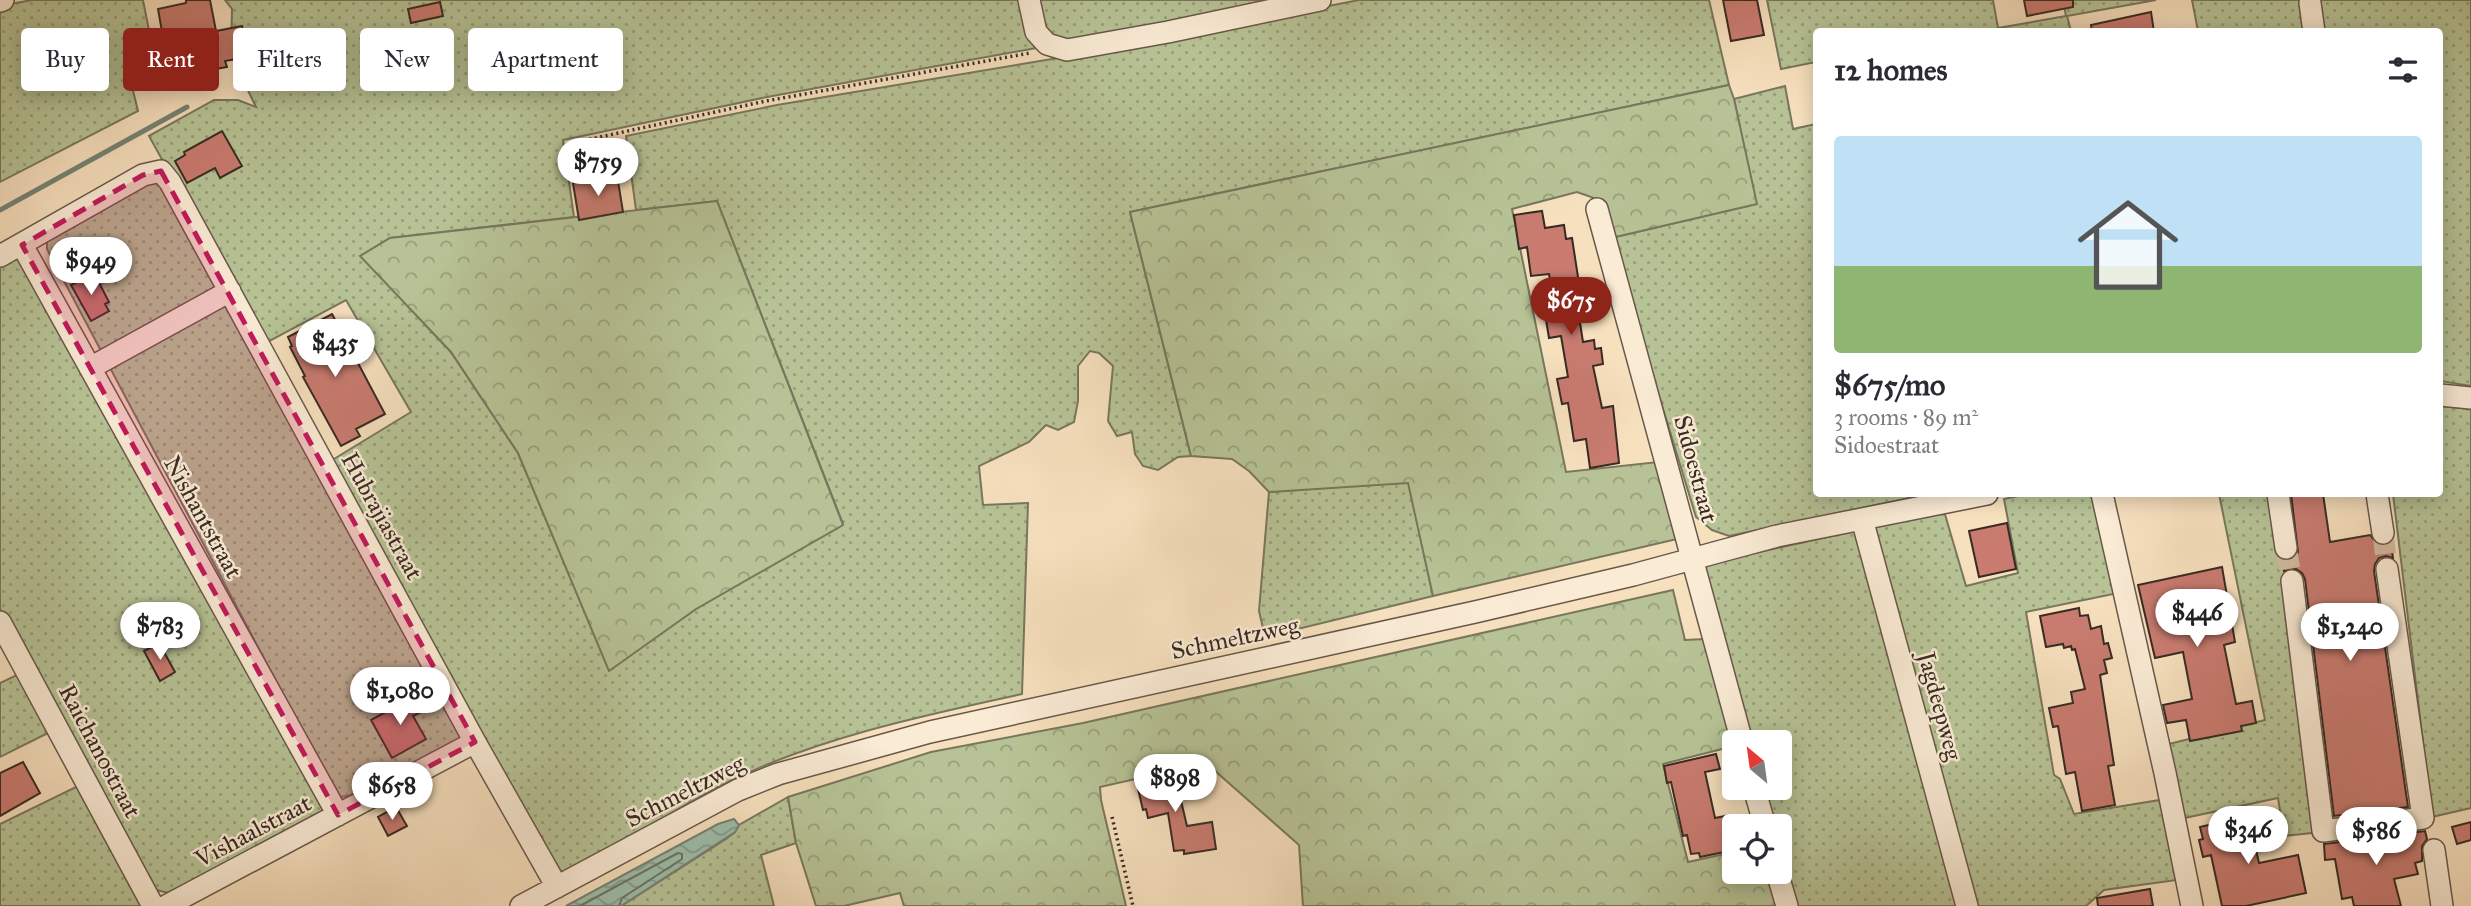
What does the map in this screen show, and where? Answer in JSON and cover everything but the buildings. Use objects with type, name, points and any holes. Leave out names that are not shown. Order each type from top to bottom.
[{"type":"street","points":[[1030,0],[1036,32],[1047,44],[1066,50],[1320,0]]},
{"type":"street","points":[[2310,3],[2313,28]]},
{"type":"street","name":"Hubrajiastraat","points":[[22,245],[143,175],[160,171],[170,182],[475,742],[557,887]]},
{"type":"street","name":"Sidoestraat","points":[[1597,209],[1667,458],[1739,730]]},
{"type":"street","points":[[0,256],[22,245]]},
{"type":"street","name":"Nishantstraat","points":[[22,245],[338,815]]},
{"type":"street","points":[[90,368],[230,291]]},
{"type":"street","points":[[2443,395],[2471,398]]},
{"type":"street","name":"Schmeltzweg","points":[[521,906],[738,790],[778,774],[930,732],[1461,615],[1633,575],[1777,536],[1972,497]]},
{"type":"street","points":[[2103,497],[2192,906]]},
{"type":"street","points":[[2278,497],[2286,548]]},
{"type":"street","points":[[2377,497],[2383,533]]},
{"type":"street","name":"Jagdeepweg","points":[[1862,519],[1967,906]]},
{"type":"street","points":[[2292,581],[2323,831],[2423,818],[2387,569]]},
{"type":"street","name":"Raichanostraat","points":[[0,622],[153,906]]},
{"type":"street","name":"Vishaalstraat","points":[[166,906],[475,742]]},
{"type":"street","points":[[2434,850],[2442,906]]},
{"type":"street","points":[[1781,884],[1787,906]]},
{"type":"path","points":[[568,144],[766,101],[1042,51],[1047,44]]},
{"type":"path","points":[[1112,817],[1133,906]]},
{"type":"highlighted area","points":[[161,171],[475,742],[338,815],[22,245],[143,175]]},
{"type":"green space","points":[[32,0],[143,0],[148,28],[123,28],[123,91],[133,91],[138,111],[0,182],[0,6]]},
{"type":"green space","points":[[225,0],[1027,0],[1041,42],[1036,48],[767,97],[563,140],[574,217],[390,238],[361,256],[451,352],[518,453],[609,670],[696,609],[843,524],[717,201],[636,210],[626,136],[777,105],[1094,52],[1359,0],[1709,0],[1729,85],[1130,212],[1191,456],[1178,457],[1158,470],[1143,466],[1135,454],[1132,432],[1117,436],[1108,421],[1113,366],[1099,353],[1090,351],[1078,366],[1078,401],[1074,422],[1058,430],[1046,425],[1029,442],[979,466],[983,505],[1028,503],[1022,694],[871,730],[761,767],[685,805],[565,877],[557,876],[329,462],[411,412],[346,300],[264,344],[149,136],[214,100],[238,100],[256,107],[248,91],[346,91],[346,28],[233,28],[233,59],[232,9]]},
{"type":"green space","points":[[1035,0],[1291,0],[1071,44],[1046,37]]},
{"type":"green space","points":[[1767,0],[1993,0],[1998,28],[1813,28],[1813,63],[1781,69]]},
{"type":"green space","points":[[2063,0],[2156,0],[2067,16],[2070,28],[1998,28],[2066,16]]},
{"type":"green space","points":[[2192,0],[2471,0],[2471,386],[2443,381],[2443,28],[2197,28]]},
{"type":"green space","points":[[1729,85],[1757,204],[1611,238],[1605,202],[1577,192],[1512,209],[1566,472],[1658,462],[1677,539],[1433,596],[1408,483],[1269,492],[1249,471],[1232,459],[1191,456],[1130,212]]},
{"type":"green space","points":[[1785,86],[1793,129],[1813,125],[1813,497],[1914,497],[1729,536],[1712,530],[1696,517],[1611,238],[1756,204],[1734,99]]},
{"type":"green space","points":[[157,179],[463,739],[349,796],[340,797],[335,792],[47,249],[47,238]]},
{"type":"green space","points":[[717,201],[843,525],[696,609],[609,671],[518,453],[451,352],[360,256],[390,238]]},
{"type":"green space","points":[[26,255],[326,808],[322,816],[169,893],[156,890],[147,881],[0,609],[0,264]]},
{"type":"green space","points":[[2443,406],[2471,409],[2471,808],[2432,817],[2393,497],[2443,497]]},
{"type":"green space","points":[[1409,482],[1433,596],[1265,637],[1259,611],[1269,492]]},
{"type":"green space","points":[[2097,497],[2118,593],[2026,612],[2054,775],[2060,779],[2074,814],[2166,799],[2184,879],[2104,890],[2086,906],[1794,906],[1788,884],[1792,884],[1792,814],[1769,814],[1765,800],[1792,800],[1792,730],[1746,730],[1705,576],[1706,567],[1715,562],[1944,511],[1966,586],[2018,573],[2004,499]]},
{"type":"green space","points":[[2220,497],[2280,497],[2321,832],[2284,836],[2278,798],[2180,819],[2165,745],[2265,720]]},
{"type":"green space","points":[[1673,590],[1685,640],[1704,639],[1730,730],[1722,730],[1722,749],[1663,764],[1688,862],[1722,855],[1722,884],[1774,884],[1780,906],[1303,906],[1299,845],[1206,763],[1100,787],[1126,906],[904,906],[900,893],[844,906],[816,906],[796,843],[788,797],[931,752],[1083,723]]},
{"type":"green space","points":[[23,672],[54,730],[0,757],[0,683]]},
{"type":"green space","points":[[82,784],[144,906],[0,906],[0,824]]},
{"type":"green space","points":[[788,797],[796,843],[761,855],[774,906],[621,906],[726,839],[739,825]]},
{"type":"water","points":[[734,819],[739,825],[735,832],[621,906],[566,906],[718,824]]},
{"type":"waterway","points":[[0,210],[187,107]]},
{"type":"tunnel","points":[[2383,533],[2387,569]]},
{"type":"tunnel","points":[[2286,548],[2292,581]]}]
